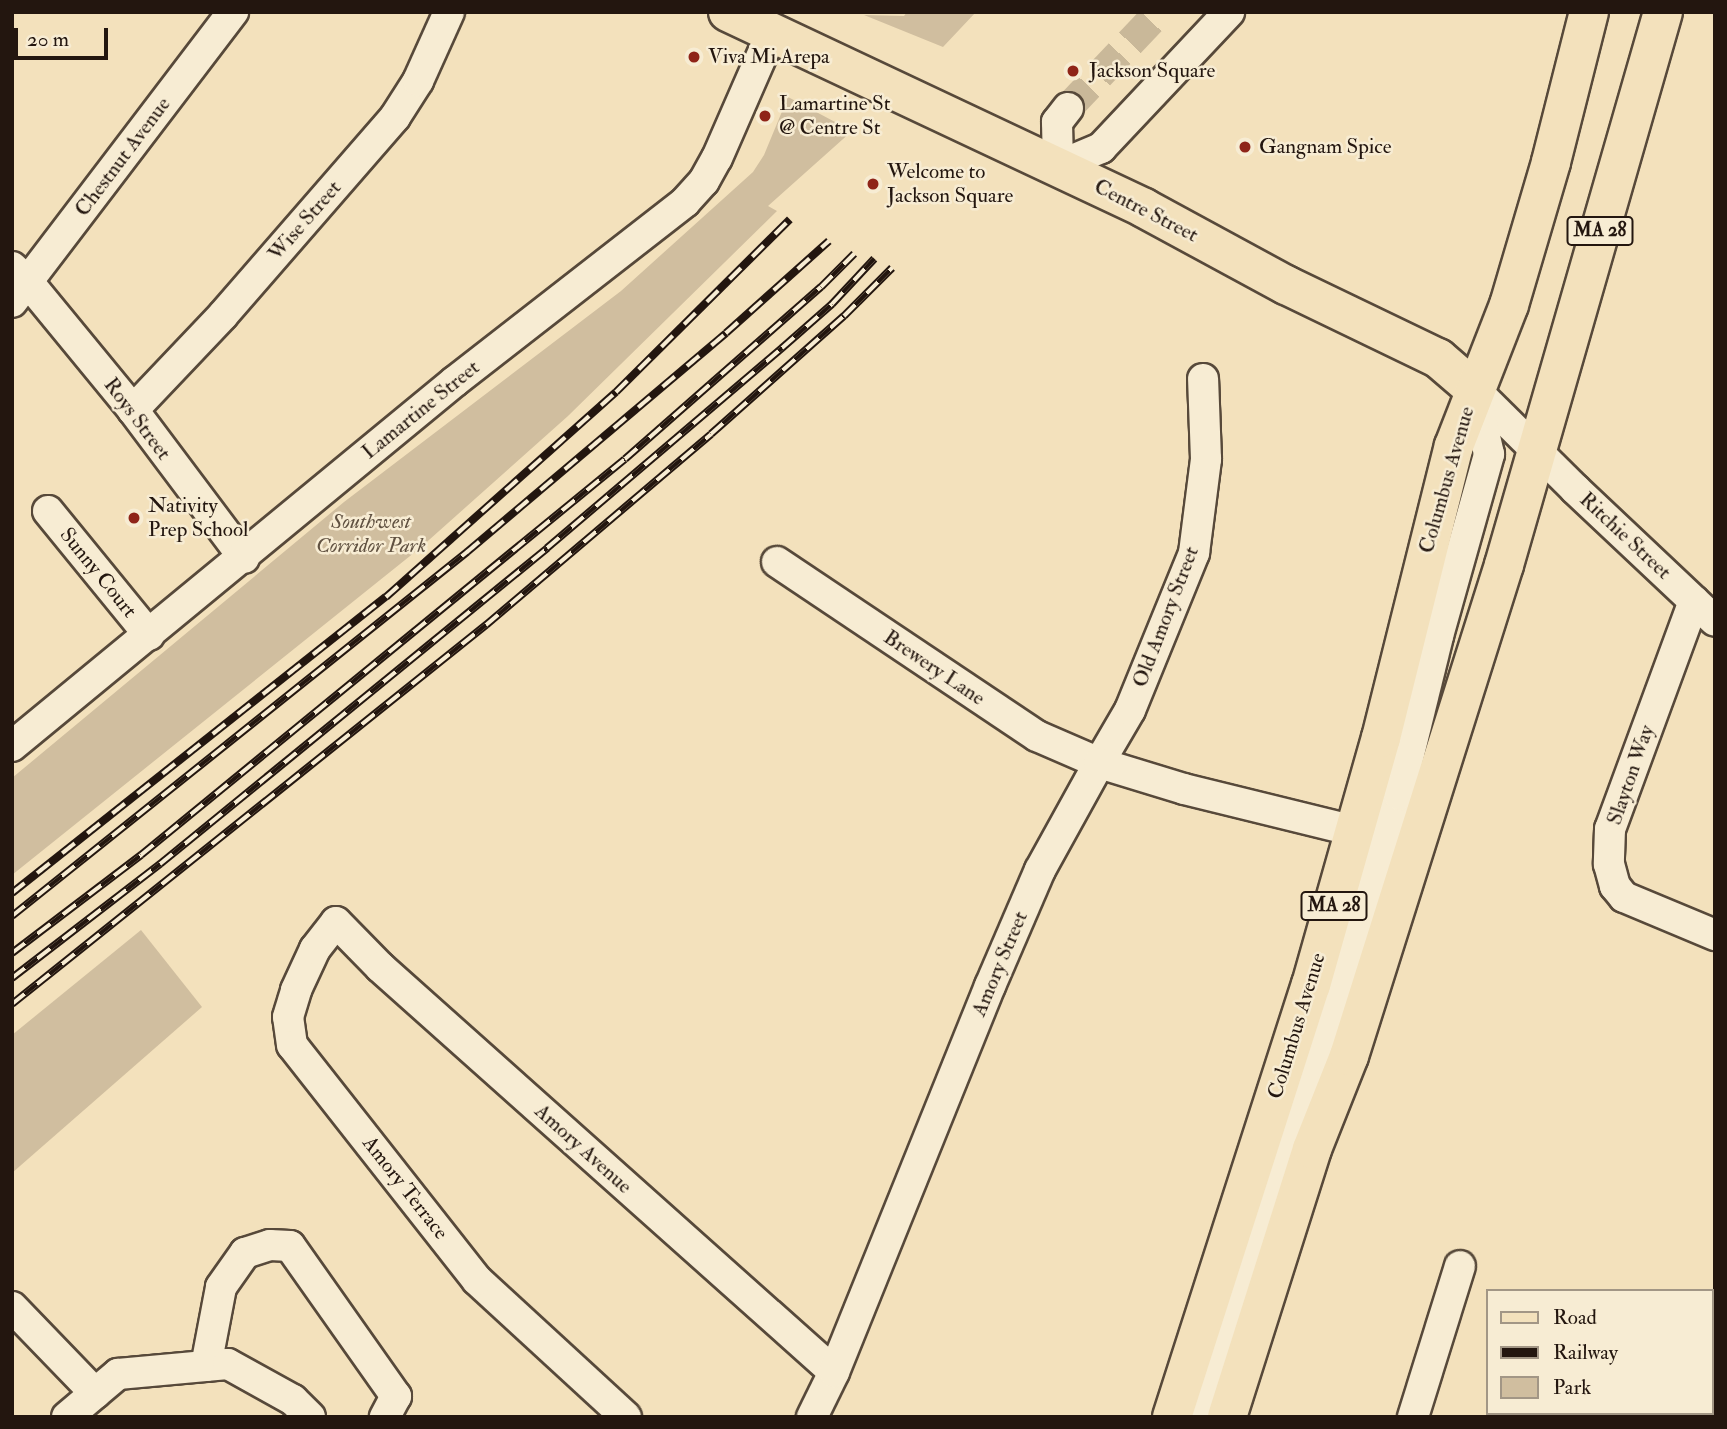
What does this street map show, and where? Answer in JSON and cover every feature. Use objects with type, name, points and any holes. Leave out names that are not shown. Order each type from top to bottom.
[{"type":"main road","name":"Centre Street","points":[[728,12],[1144,208],[1286,285],[1438,358],[1474,389]]},
{"type":"main road","name":"Columbus Avenue","points":[[1172,1417],[1311,985],[1355,831],[1442,488],[1474,389],[1512,295],[1551,162],[1589,12]]},
{"type":"main road","name":"Columbus Avenue","points":[[1221,1417],[1312,1149],[1349,1056],[1538,449],[1663,12]]},
{"type":"street","name":"Chestnut Avenue","points":[[17,284],[233,12]]},
{"type":"street","name":"Wise Street","points":[[133,410],[223,315],[396,117],[411,95],[449,12]]},
{"type":"street","points":[[1068,108],[1057,122],[1058,166],[1101,148],[1229,12]]},
{"type":"street","name":"Lamartine Street","points":[[12,746],[244,558],[392,433],[695,192],[718,158],[772,32]]},
{"type":"street","name":"Roys Street","points":[[17,284],[133,410],[244,558]]},
{"type":"street","name":"Old Amory Street","points":[[1099,762],[1130,710],[1194,553],[1206,459],[1203,379]]},
{"type":"street","name":"Centre Street","points":[[1474,389],[1538,449]]},
{"type":"street","name":"Columbus Avenue","points":[[1221,1417],[1399,795],[1438,636],[1489,454],[1474,389]]},
{"type":"street","name":"Columbus Avenue","points":[[1489,454],[1538,449]]},
{"type":"street","name":"Ritchie Street","points":[[1538,449],[1575,489],[1704,611]]},
{"type":"street","name":"Sunny Court","points":[[48,511],[149,635]]},
{"type":"street","name":"Brewery Lane","points":[[777,562],[1038,736],[1099,762]]},
{"type":"street","name":"Slayton Way","points":[[1704,611],[1610,829],[1609,864],[1615,886],[1624,897],[1715,935]]},
{"type":"street","points":[[1099,762],[1184,789],[1355,831]]},
{"type":"street","name":"Amory Street","points":[[812,1417],[834,1372],[990,986],[1048,853],[1099,762]]},
{"type":"street","name":"Amory Avenue","points":[[336,922],[390,975],[834,1372]]},
{"type":"street","name":"Amory Terrace","points":[[336,922],[315,949],[296,990],[288,1017],[292,1045],[477,1280],[626,1417]]},
{"type":"street","points":[[206,1366],[221,1287],[229,1275],[245,1253],[270,1245],[290,1246],[396,1396],[385,1417]]},
{"type":"street","points":[[1413,1417],[1460,1266]]},
{"type":"street","points":[[12,1307],[95,1393]]},
{"type":"street","points":[[67,1417],[118,1374],[228,1364],[293,1400],[310,1417]]},
{"type":"green space","points":[[907,12],[976,12],[943,47],[864,15],[904,16]]},
{"type":"green space","name":"Southwest Corridor Park","points":[[788,97],[852,131],[768,206],[777,211],[568,416],[420,548],[12,875],[12,778],[344,502],[621,291],[753,172],[764,155]]},
{"type":"green space","points":[[141,930],[202,1007],[12,1173],[12,1035]]},
{"type":"tunnel","points":[[1068,108],[1159,12]]},
{"type":"railway","points":[[12,893],[386,597],[616,392],[790,219]]},
{"type":"railway","points":[[12,916],[467,552],[726,333],[829,241]]},
{"type":"railway","points":[[12,953],[141,855],[625,459],[821,287],[854,254]]},
{"type":"railway","points":[[12,978],[160,864],[547,548],[832,304],[874,259]]},
{"type":"railway","points":[[12,1004],[486,625],[711,434],[844,316],[892,268]]},
{"type":"place","name":"Viva Mi Arepa","points":[[694,57]]},
{"type":"place","name":"Jackson Square","points":[[1073,71]]},
{"type":"place","name":"Lamartine St @ Centre St","points":[[765,116]]},
{"type":"place","name":"Gangnam Spice","points":[[1245,147]]},
{"type":"place","name":"Welcome to Jackson Square","points":[[873,184]]},
{"type":"place","name":"Nativity Prep School","points":[[134,518]]}]
